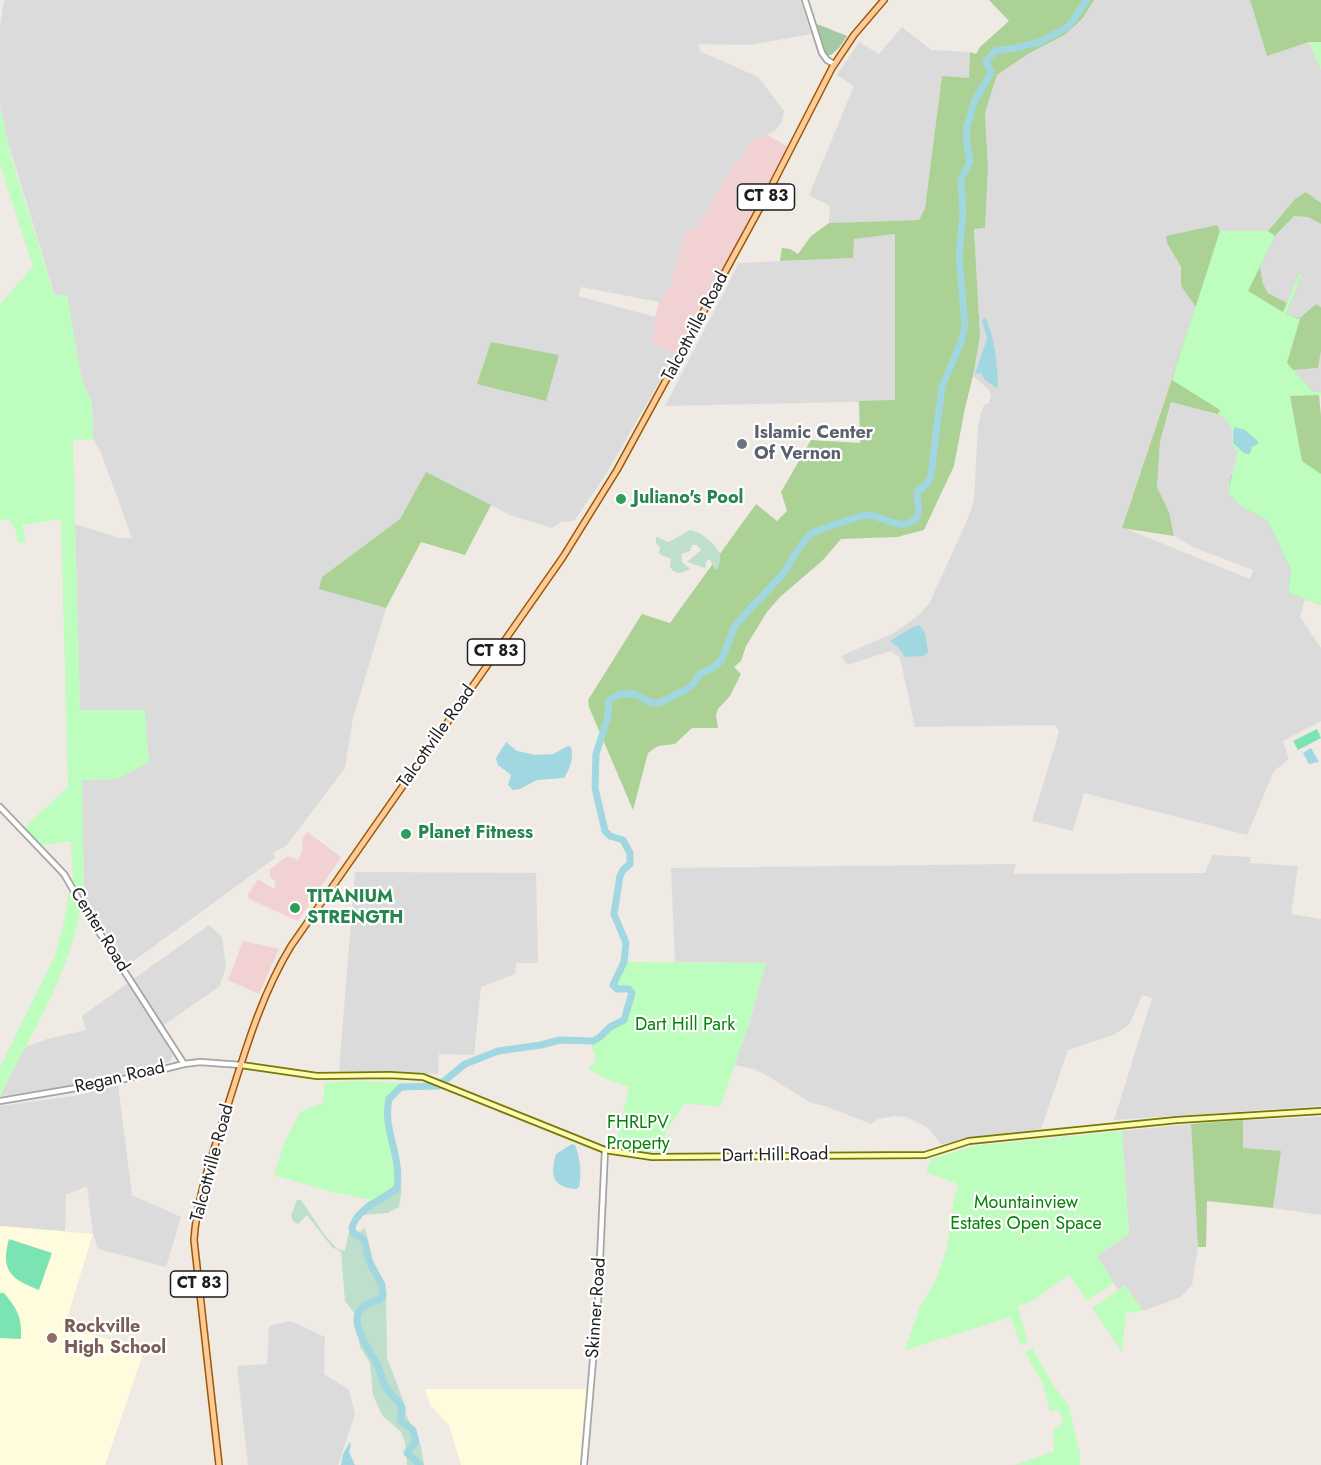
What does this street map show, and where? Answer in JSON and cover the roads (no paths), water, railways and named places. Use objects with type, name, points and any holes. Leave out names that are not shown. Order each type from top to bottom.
[{"type":"main road","name":"Talcottville Road","points":[[219,1465],[194,1240],[195,1221],[203,1183],[261,1004],[290,948],[563,557],[617,470],[775,181],[834,64],[884,0]]},
{"type":"main road","name":"Dart Hill Road","points":[[241,1065],[317,1076],[423,1077],[605,1150],[652,1157],[925,1155],[969,1141],[1177,1120],[1321,1111]]},
{"type":"street","points":[[805,0],[822,53],[834,64]]},
{"type":"street","name":"Center Road","points":[[0,807],[64,874],[184,1064]]},
{"type":"street","name":"Regan Road","points":[[0,1101],[113,1081],[184,1064],[200,1062],[241,1065]]},
{"type":"street","name":"Skinner Road","points":[[584,1465],[598,1302],[605,1150]]},
{"type":"water","points":[[985,317],[995,350],[997,388],[985,380],[981,373],[975,374],[987,339],[982,320]]},
{"type":"water","points":[[1234,427],[1245,430],[1258,441],[1258,444],[1252,447],[1250,454],[1245,454],[1233,443]]},
{"type":"water","points":[[919,625],[925,633],[928,652],[924,656],[905,657],[890,641]]},
{"type":"water","points":[[506,742],[517,751],[536,755],[553,754],[568,746],[571,747],[572,759],[568,771],[564,778],[537,780],[513,790],[508,785],[511,775],[498,765],[496,758]]},
{"type":"water","points":[[1311,748],[1319,762],[1309,764],[1303,753]]},
{"type":"water","points":[[572,1144],[577,1149],[580,1166],[580,1182],[576,1189],[562,1186],[553,1174],[556,1154]]},
{"type":"water","points":[[350,1442],[349,1452],[355,1465],[341,1465],[343,1454]]},
{"type":"waterway","points":[[420,1465],[407,1453],[416,1442],[413,1430],[400,1420],[402,1408],[384,1384],[361,1335],[357,1317],[360,1310],[380,1300],[383,1295],[382,1285],[369,1261],[364,1240],[353,1233],[352,1228],[359,1215],[397,1188],[397,1164],[388,1121],[389,1099],[401,1087],[438,1086],[465,1064],[498,1051],[560,1040],[593,1041],[610,1027],[624,1020],[632,993],[629,989],[617,989],[613,985],[624,962],[626,943],[614,914],[620,876],[630,864],[630,853],[623,840],[610,836],[605,831],[595,788],[596,754],[608,717],[609,700],[620,694],[635,694],[652,703],[659,703],[685,690],[700,674],[714,667],[721,661],[735,626],[784,572],[800,546],[812,533],[841,522],[870,515],[899,524],[910,523],[915,519],[918,510],[917,492],[928,483],[931,474],[942,387],[961,342],[965,325],[959,256],[963,212],[961,180],[970,161],[966,139],[974,102],[991,73],[986,61],[995,51],[1040,42],[1069,26],[1087,0]]},
{"type":"place","name":"Islamic Center Of Vernon","points":[[742,444]]},
{"type":"place","name":"Juliano's Pool","points":[[621,499]]},
{"type":"place","name":"Planet Fitness","points":[[406,834]]},
{"type":"place","name":"TITANIUM STRENGTH","points":[[295,908]]},
{"type":"place","name":"Rockville High School","points":[[52,1338]]},
{"type":"park label","name":"Dart Hill Park","points":[[685,1026]]},
{"type":"park label","name":"FHRLPV Property","points":[[638,1134]]},
{"type":"park label","name":"Mountainview Estates Open Space","points":[[1026,1214]]}]
